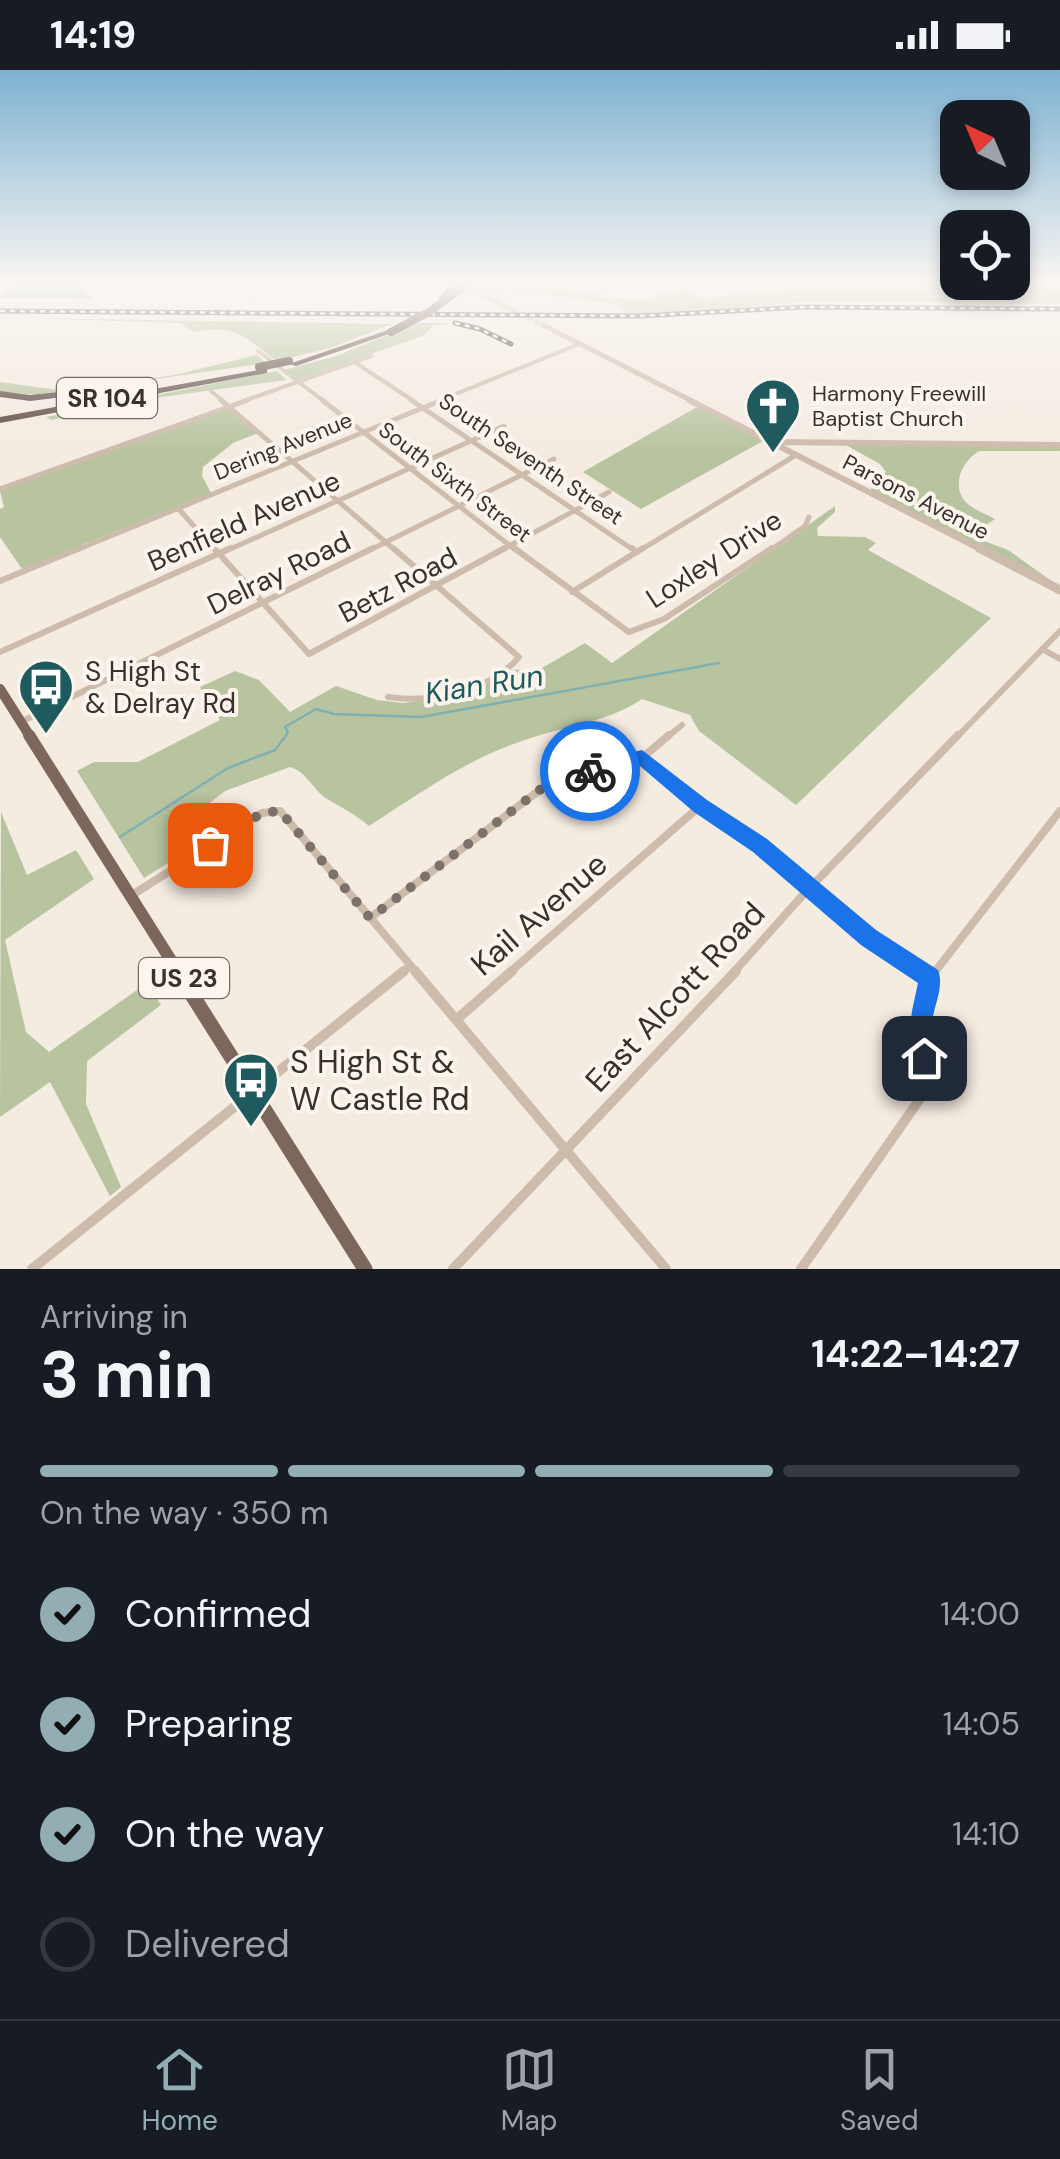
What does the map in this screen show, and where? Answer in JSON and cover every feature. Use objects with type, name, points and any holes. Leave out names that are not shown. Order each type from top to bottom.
[{"type":"highway","name":"SR 104","points":[[0,418],[214,380],[292,363],[366,339]]},
{"type":"highway","name":"SR 104","points":[[0,418],[156,385],[262,369]]},
{"type":"highway","points":[[0,429],[214,380]]},
{"type":"highway","points":[[0,394],[40,397],[156,385]]},
{"type":"main road","name":"US 23","points":[[0,689],[365,1269]]},
{"type":"street","name":"Parsons Avenue","points":[[569,339],[1060,590]]},
{"type":"street","name":"Dering Avenue","points":[[0,581],[579,344]]},
{"type":"street","name":"South Sixth Street","points":[[258,351],[511,547],[622,628],[636,633]]},
{"type":"street","points":[[0,489],[371,356]]},
{"type":"street","name":"South Seventh Street","points":[[355,362],[637,552]]},
{"type":"street","points":[[212,391],[519,657],[503,672],[470,688],[417,699],[388,697]]},
{"type":"street","name":"Benfield Avenue","points":[[0,652],[504,426]]},
{"type":"street","points":[[772,442],[1060,446]]},
{"type":"street","points":[[572,592],[796,455]]},
{"type":"street","name":"Delray Road","points":[[21,722],[554,459]]},
{"type":"street","name":"Betz Road","points":[[309,654],[609,492]]},
{"type":"street","points":[[178,508],[309,654]]},
{"type":"street","name":"Loxley Drive","points":[[636,633],[669,617],[806,526],[809,517]]},
{"type":"street","name":"East Alcott Road","points":[[452,1269],[702,1010],[809,888],[1060,631]]},
{"type":"street","points":[[1042,649],[1060,659]]},
{"type":"street","points":[[370,918],[559,778],[642,758],[682,725]]},
{"type":"street","points":[[642,758],[700,806],[742,831],[868,938],[930,978]]},
{"type":"street","name":"Kail Avenue","points":[[456,1020],[700,806]]},
{"type":"street","points":[[132,895],[262,813],[275,809],[284,814],[666,1269]]},
{"type":"street","points":[[800,1269],[922,1096],[925,1081],[920,1025],[930,978],[1060,810]]},
{"type":"street","points":[[32,1269],[410,966]]},
{"type":"green space","points":[[248,339],[353,339],[277,361]]},
{"type":"green space","points":[[378,339],[414,339],[297,380],[284,370]]},
{"type":"green space","points":[[257,355],[266,363],[44,395],[0,392],[0,382],[65,391],[175,375]]},
{"type":"green space","points":[[277,371],[286,380],[155,398],[51,420],[46,417]]},
{"type":"green space","points":[[697,407],[763,441],[641,509],[583,472]]},
{"type":"green space","points":[[229,408],[258,433],[233,443],[203,467],[202,476],[211,493],[22,569],[0,537],[0,509],[4,507],[0,491]]},
{"type":"green space","points":[[844,444],[1060,447],[1060,451],[979,451],[962,470],[959,486],[965,501],[995,519],[980,529],[979,539],[1008,550],[1060,587],[871,491],[872,483],[886,472],[880,464]]},
{"type":"green space","points":[[835,506],[835,512],[817,528],[818,536],[865,537],[876,543],[868,550],[991,618],[796,805],[699,731],[690,715],[642,699],[614,714],[525,740],[483,757],[369,826],[327,799],[290,767],[225,791],[194,815],[208,838],[144,878],[77,771],[94,762],[138,762],[220,720],[200,687],[235,671],[259,680],[290,712],[336,686],[377,700],[403,703],[445,697],[515,670],[542,668],[585,643],[612,663]]},
{"type":"green space","points":[[1,812],[27,875],[76,850],[94,879],[5,940],[26,1032],[49,1052],[147,983],[161,1005],[87,1061],[86,1104],[121,1187],[110,1196],[50,1082],[0,1117]]},
{"type":"waterway","name":"Kian Run","points":[[120,837],[228,768],[275,750],[288,733],[285,727],[316,709],[334,714],[421,717],[719,663]]},
{"type":"railway","points":[[501,339],[511,344]]},
{"type":"way so far","points":[[210,845],[268,810],[280,811],[370,918],[545,786],[566,775],[590,771]]},
{"type":"place","name":"Harmony Freewill Baptist Church","points":[[773,455]]},
{"type":"place","name":"S High St & Delray Rd","points":[[46,736]]},
{"type":"place","name":"S High St & W Castle Rd","points":[[251,1129]]},
{"type":"route","points":[[590,771],[642,758],[700,806],[760,845],[868,938],[930,978],[920,1025],[924,1058]]}]
